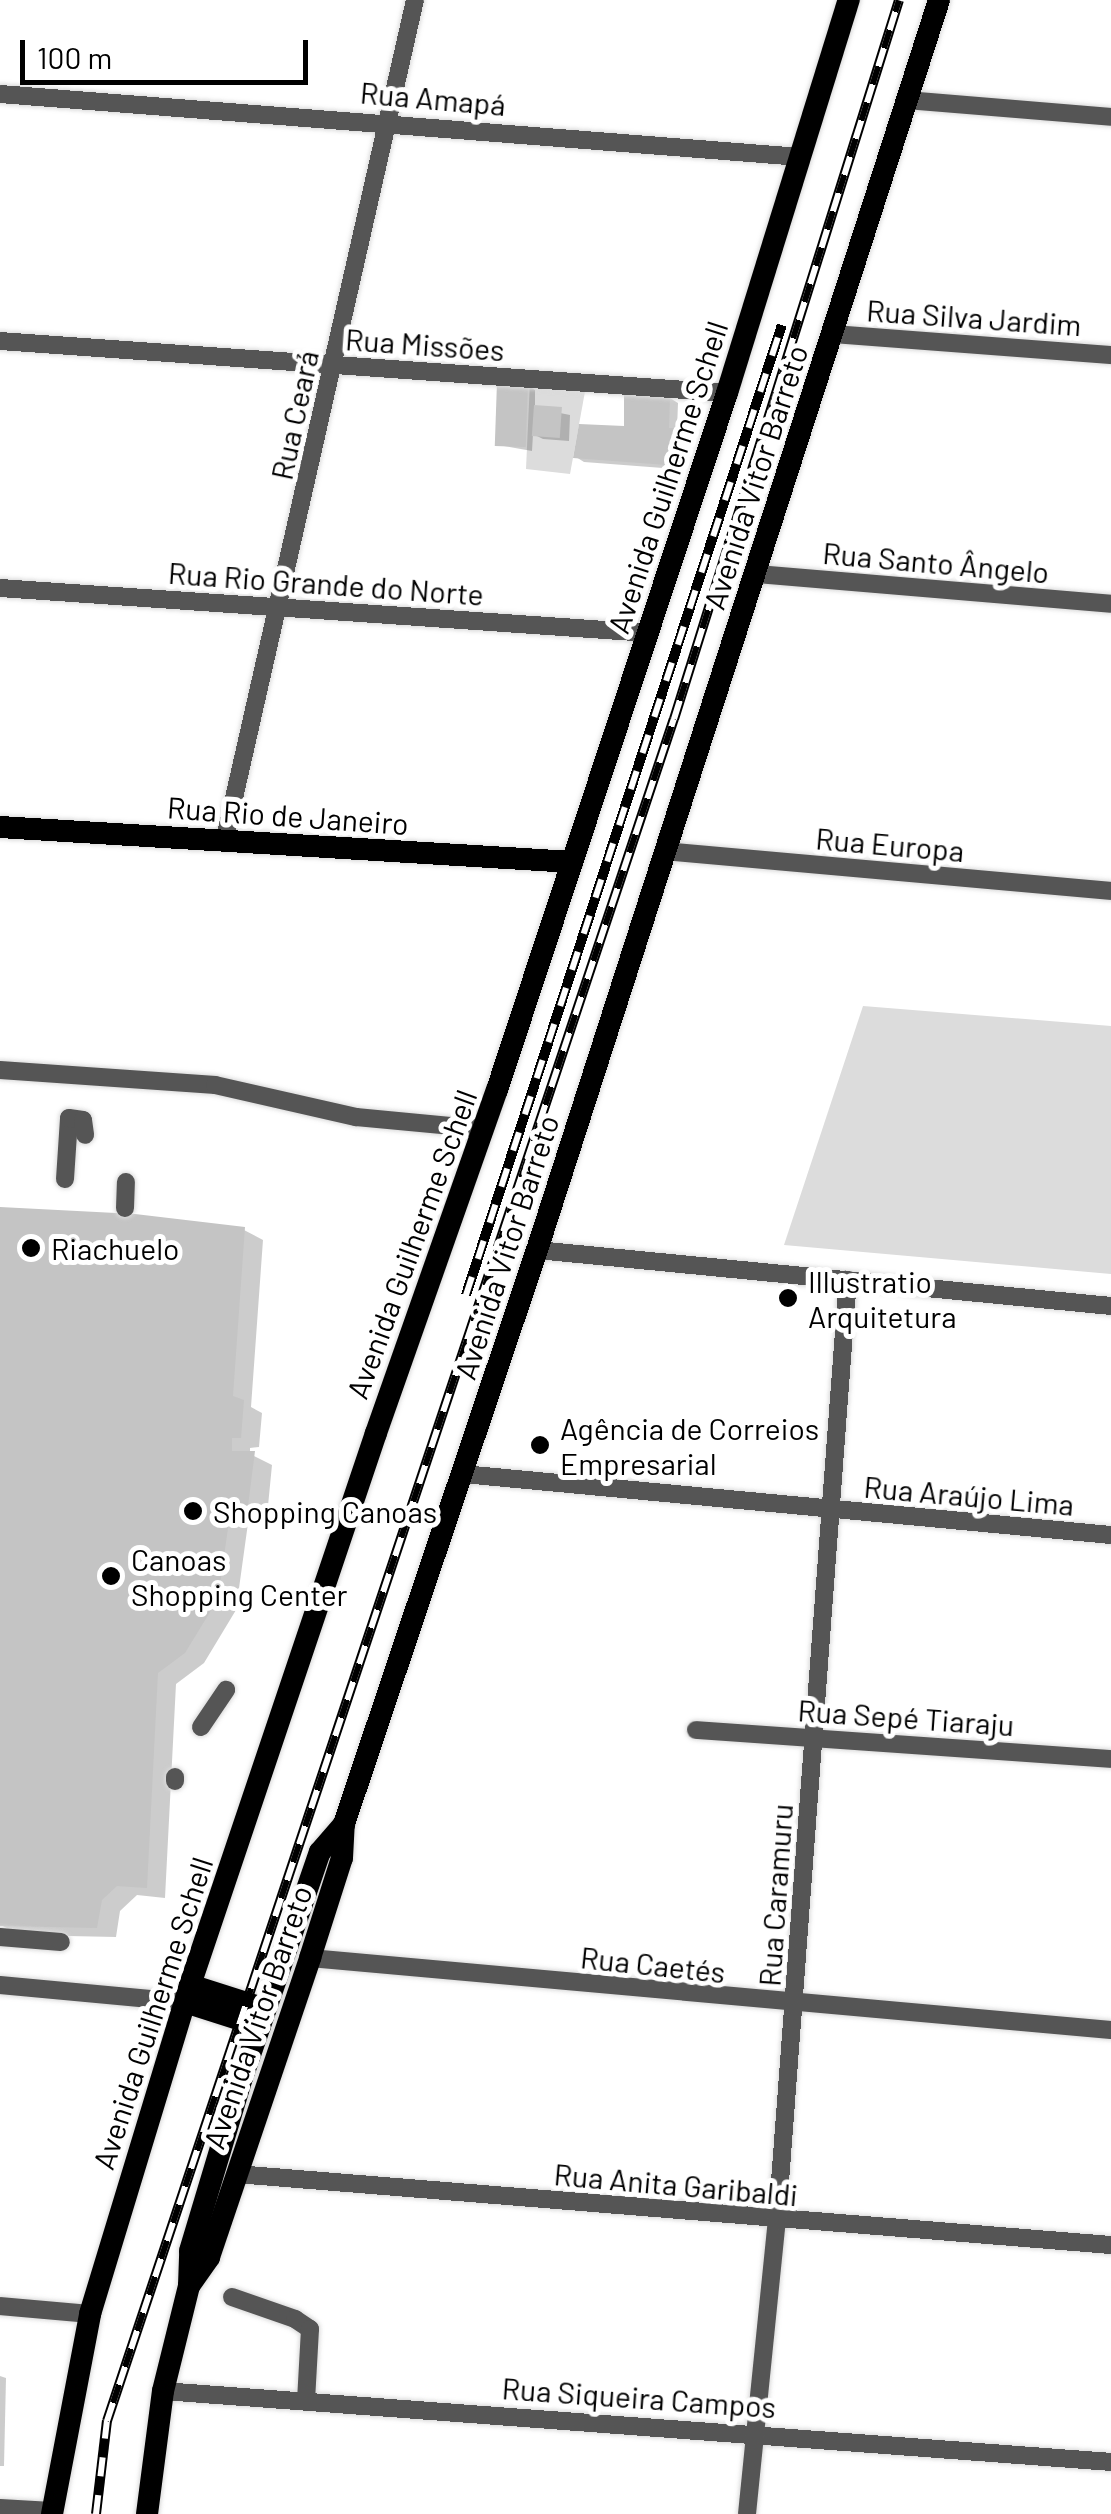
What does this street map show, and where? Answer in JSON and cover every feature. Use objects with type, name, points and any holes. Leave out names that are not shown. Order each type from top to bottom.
[{"type":"main road","name":"Avenida Guilherme Schell","points":[[52,2512],[90,2314],[188,1994],[376,1433],[484,1130],[727,393],[848,0]]},
{"type":"main road","name":"Avenida Vitor Barreto","points":[[147,2514],[163,2391],[189,2286],[209,2256],[310,1958],[342,1858],[344,1824],[537,1250],[939,0]]},
{"type":"main road","name":"Rua Rio de Janeiro","points":[[0,826],[572,862]]},
{"type":"main road","points":[[189,2286],[190,2251],[262,2017],[320,1852],[344,1824]]},
{"type":"main road","points":[[188,1994],[262,2017]]},
{"type":"street","name":"Rua Ceará","points":[[224,842],[391,121],[415,0]]},
{"type":"street","name":"Rua Amapá","points":[[0,94],[391,121],[801,157]]},
{"type":"street","points":[[906,100],[1111,116]]},
{"type":"street","name":"Rua Silva Jardim","points":[[832,334],[1111,355]]},
{"type":"street","name":"Rua Missões","points":[[0,341],[727,393]]},
{"type":"street","name":"Rua Santo Ângelo","points":[[757,574],[1111,604]]},
{"type":"street","name":"Rua Rio Grande do Norte","points":[[0,588],[648,633]]},
{"type":"street","name":"Rua Europa","points":[[664,851],[1111,892]]},
{"type":"street","points":[[0,1070],[215,1085],[356,1117],[484,1130]]},
{"type":"street","points":[[65,1179],[68,1118],[82,1120],[85,1135]]},
{"type":"street","points":[[124,1208],[126,1182]]},
{"type":"street","points":[[537,1250],[1111,1306]]},
{"type":"street","name":"Rua Caramuru","points":[[746,2514],[778,2221],[848,1280]]},
{"type":"street","name":"Rua Araújo Lima","points":[[463,1474],[1111,1536]]},
{"type":"street","points":[[200,1726],[226,1690]]},
{"type":"street","name":"Rua Sepé Tiaraju","points":[[696,1730],[1111,1759]]},
{"type":"street","points":[[0,1937],[61,1942]]},
{"type":"street","name":"Rua Caetés","points":[[310,1958],[794,2005],[1111,2030]]},
{"type":"street","points":[[0,1985],[188,1994]]},
{"type":"street","name":"Rua Anita Garibaldi","points":[[236,2174],[778,2221],[1111,2245]]},
{"type":"street","points":[[232,2298],[296,2319],[310,2329],[306,2400]]},
{"type":"street","points":[[0,2306],[90,2314]]},
{"type":"street","name":"Rua Siqueira Campos","points":[[163,2391],[753,2432],[1111,2462]]},
{"type":"street","points":[[0,2508],[52,2512]]},
{"type":"shaded area","points":[[530,382],[586,386],[570,474],[526,469]]},
{"type":"shaded area","points":[[863,1006],[1111,1026],[1111,1274],[784,1245]]},
{"type":"building","points":[[497,382],[528,383],[526,447],[495,446]]},
{"type":"building","points":[[624,392],[670,396],[669,428],[681,428],[667,465],[573,458],[579,424],[624,426]]},
{"type":"building","points":[[534,405],[562,407],[560,438],[532,436]]},
{"type":"building","name":"Canoas Shopping Center","points":[[0,1207],[135,1214],[245,1227],[233,1396],[244,1400],[241,1438],[232,1438],[232,1451],[255,1451],[248,1506],[231,1507],[218,1599],[185,1653],[158,1673],[147,1888],[117,1886],[102,1900],[97,1928],[0,1926]]},
{"type":"railway","points":[[96,2514],[107,2421],[674,719],[899,0]]},
{"type":"railway","points":[[466,1295],[782,325]]},
{"type":"place","name":"Riachuelo","points":[[31,1248]]},
{"type":"place","name":"Illustratio Arquitetura","points":[[788,1298]]},
{"type":"place","name":"Agência de Correios Empresarial","points":[[540,1445]]},
{"type":"place","name":"Shopping Canoas","points":[[193,1511]]},
{"type":"place","name":"Canoas Shopping Center","points":[[111,1576]]}]
